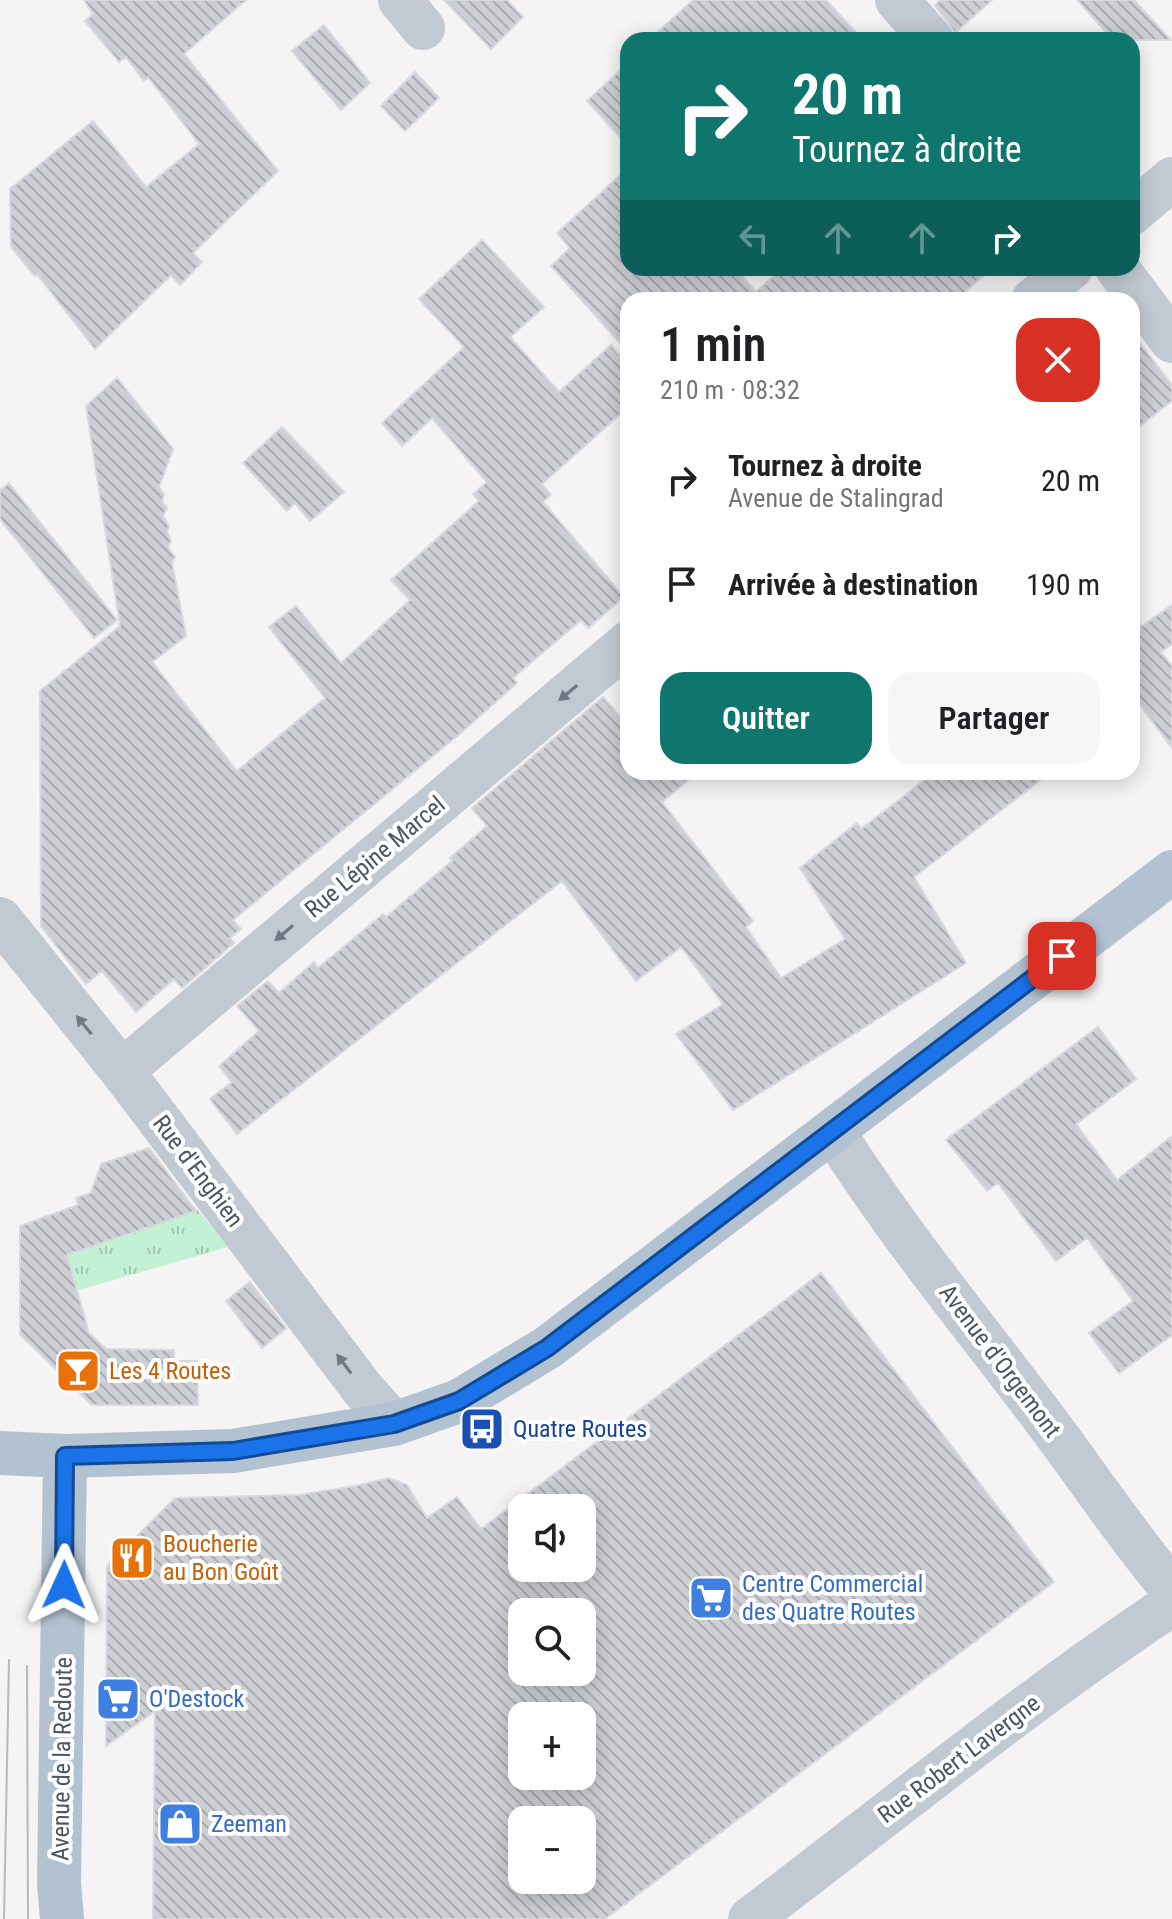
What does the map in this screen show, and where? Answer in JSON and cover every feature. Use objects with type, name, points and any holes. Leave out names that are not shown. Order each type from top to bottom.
[{"type":"main road","points":[[0,1453],[65,1456],[233,1451],[394,1424],[459,1401],[547,1348],[1172,872]]},
{"type":"main road","name":"Avenue de la Redoute","points":[[62,1919],[59,1883],[65,1456]]},
{"type":"street","points":[[897,0],[925,32]]},
{"type":"street","points":[[1140,206],[1172,179]]},
{"type":"street","points":[[1042,292],[1062,276]]},
{"type":"street","points":[[1123,276],[1135,292]]},
{"type":"street","points":[[1140,299],[1172,341]]},
{"type":"street","name":"Rue Lépine Marcel","points":[[122,1071],[620,650]]},
{"type":"street","name":"Rue d'Enghien","points":[[0,919],[122,1071],[362,1388],[394,1424]]},
{"type":"street","name":"Avenue d'Orgemont","points":[[833,1131],[921,1257],[1042,1415],[1140,1551],[1172,1589]]},
{"type":"street","name":"Rue Robert Lavergne","points":[[750,1919],[1037,1700],[1172,1604]]},
{"type":"green space","points":[[198,1210],[228,1247],[20,1307],[19,1271]]},
{"type":"building","points":[[84,0],[246,0],[184,54],[278,171],[193,253],[202,262],[180,285],[171,275],[95,349],[37,274],[35,276],[11,247],[10,189],[93,121],[146,187],[199,144],[148,77],[144,81],[126,57],[119,62],[85,21],[93,14]]},
{"type":"building","points":[[444,0],[507,0],[523,17],[491,49]]},
{"type":"building","points":[[693,0],[826,0],[856,32],[658,32]]},
{"type":"building","points":[[940,0],[992,0],[956,32],[935,5]]},
{"type":"building","points":[[1077,0],[1134,0],[1171,40],[1140,40],[1140,32],[1106,32]]},
{"type":"building","points":[[324,25],[370,83],[341,110],[292,51]]},
{"type":"building","points":[[620,70],[620,137],[587,101]]},
{"type":"building","points":[[415,72],[439,98],[405,131],[381,106]]},
{"type":"building","points":[[620,175],[620,276],[742,276],[756,292],[620,292],[620,343],[551,266],[570,248],[557,233]]},
{"type":"building","points":[[482,240],[544,307],[510,337],[559,392],[611,345],[620,356],[620,414],[542,484],[551,495],[543,502],[620,592],[620,600],[588,628],[581,620],[513,678],[517,683],[462,732],[233,920],[241,929],[230,938],[234,943],[182,988],[174,979],[136,1012],[102,971],[86,984],[41,926],[40,691],[120,626],[86,406],[117,378],[173,449],[159,487],[164,495],[162,502],[167,508],[163,516],[169,526],[167,532],[171,540],[168,547],[175,557],[172,563],[186,636],[152,662],[237,771],[325,698],[269,627],[296,606],[341,663],[410,600],[391,580],[479,501],[473,494],[487,482],[432,418],[402,446],[382,423],[464,347],[419,299]]},
{"type":"building","points":[[774,276],[983,276],[965,292],[756,292]]},
{"type":"building","points":[[1140,343],[1172,385],[1172,401],[1140,426]]},
{"type":"building","points":[[282,427],[344,492],[310,521],[295,503],[287,511],[243,463]]},
{"type":"building","points":[[9,483],[117,620],[94,638],[0,519],[0,490]]},
{"type":"building","points":[[1172,605],[1172,644],[1161,652],[1172,666],[1172,748],[1140,705],[1140,623],[1142,626]]},
{"type":"building","points":[[603,697],[620,717],[620,780],[688,780],[662,802],[753,921],[746,927],[781,978],[845,939],[800,868],[857,823],[861,829],[925,780],[1041,780],[914,877],[966,963],[733,1110],[676,1034],[723,1004],[681,947],[636,981],[562,881],[237,1134],[210,1099],[232,1082],[219,1066],[259,1031],[237,1006],[268,981],[279,993],[314,962],[318,968],[383,914],[386,917],[453,860],[450,858],[487,826],[472,808]]},
{"type":"building","points":[[1098,1027],[1136,1079],[1076,1124],[1117,1180],[1172,1136],[1172,1335],[1119,1373],[1089,1333],[1133,1301],[1087,1238],[1056,1261],[998,1183],[987,1191],[946,1140]]},
{"type":"building","points":[[149,1148],[196,1211],[67,1255],[89,1333],[106,1349],[174,1350],[174,1361],[197,1361],[198,1405],[92,1405],[20,1334],[20,1226],[78,1205],[76,1198],[91,1193],[101,1164]]},
{"type":"building","name":"Centre Commercial des Quatre Routes","points":[[821,1273],[1054,1582],[605,1919],[153,1919],[155,1711],[106,1746],[107,1566],[175,1498],[298,1495],[389,1478],[407,1485],[427,1518],[457,1497],[481,1529],[508,1509],[508,1582],[596,1582],[596,1494],[527,1494]]},
{"type":"building","points":[[250,1282],[286,1328],[262,1348],[226,1301]]},
{"type":"tram line","points":[[4,1919],[9,1660]]},
{"type":"tram line","points":[[27,1666],[28,1919]]},
{"type":"place","name":"Les 4 Routes","points":[[78,1371]]},
{"type":"place","name":"Quatre Routes","points":[[482,1429]]},
{"type":"place","name":"Boucherie au Bon Goût","points":[[132,1558]]},
{"type":"place","name":"Centre Commercial des Quatre Routes","points":[[711,1598]]},
{"type":"place","name":"O'Destock","points":[[118,1699]]},
{"type":"place","name":"Zeeman","points":[[180,1824]]},
{"type":"route","points":[[64,1585],[65,1456],[233,1451],[394,1424],[459,1401],[547,1348],[1062,956]]}]
